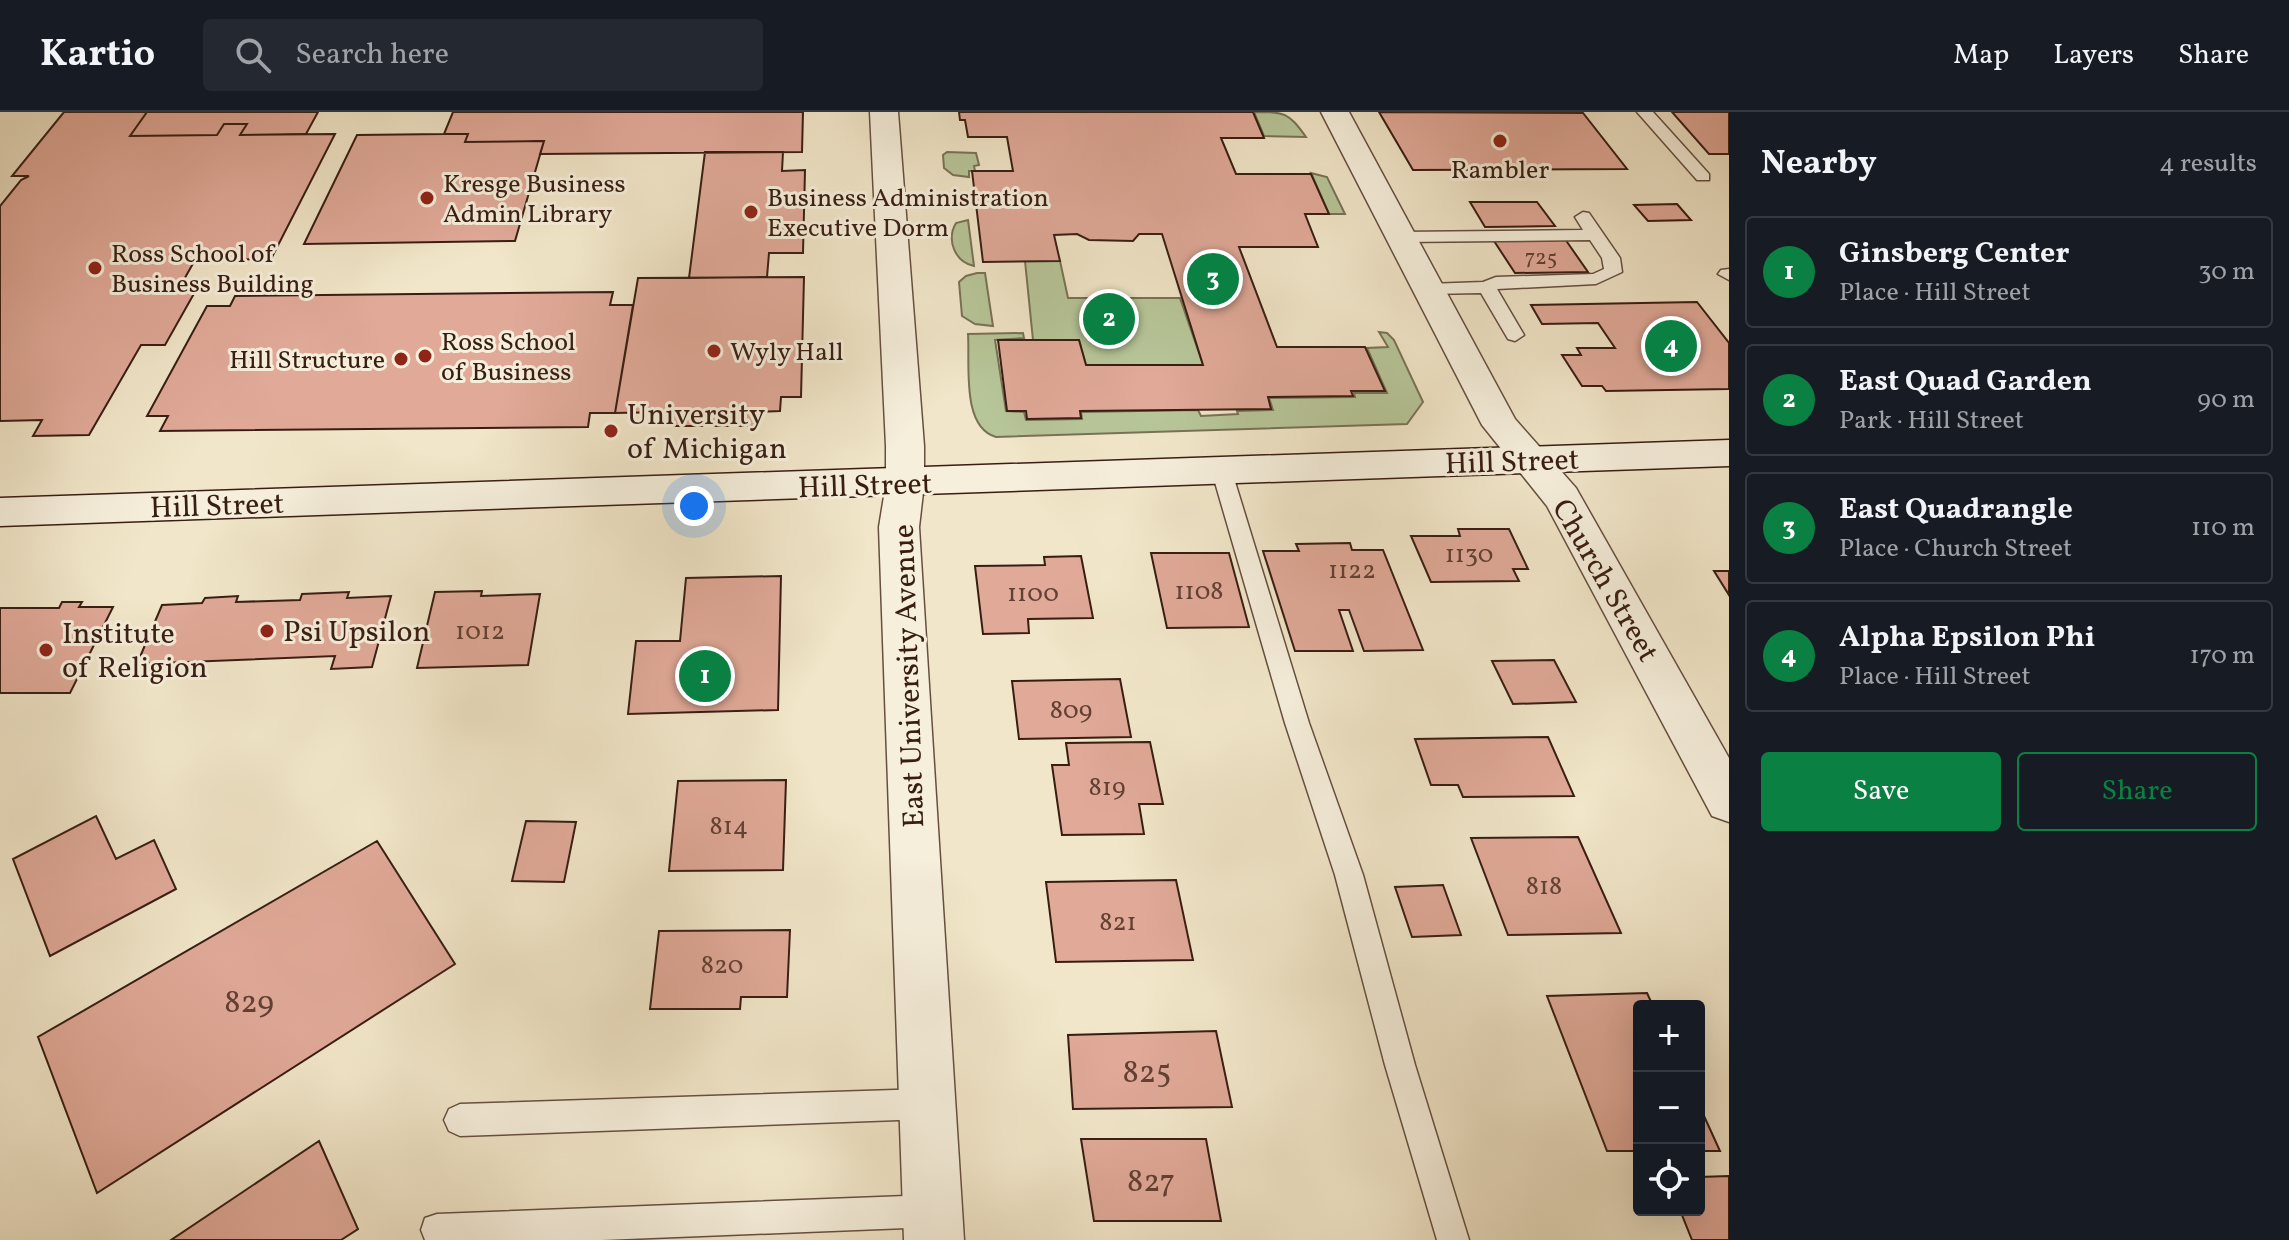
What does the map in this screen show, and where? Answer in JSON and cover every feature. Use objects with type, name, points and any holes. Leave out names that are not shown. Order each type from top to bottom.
[{"type":"street","name":"East University Avenue","points":[[884,112],[905,484],[899,527],[933,1226]]},
{"type":"street","name":"Church Street","points":[[1335,112],[1500,425],[1562,498],[1724,782]]},
{"type":"street","name":"Hill Street","points":[[0,512],[905,484],[1729,453]]},
{"type":"lane","points":[[1645,112],[1703,177]]},
{"type":"lane","points":[[1428,289],[1487,287],[1496,282],[1596,279],[1613,272],[1611,258],[1583,217]]},
{"type":"lane","points":[[1401,237],[1595,235]]},
{"type":"lane","points":[[1487,287],[1515,335]]},
{"type":"lane","points":[[1222,472],[1297,723],[1349,875],[1400,1065],[1453,1240]]},
{"type":"lane","points":[[460,1120],[926,1104]]},
{"type":"lane","points":[[437,1230],[933,1226]]},
{"type":"green space","points":[[1254,112],[1285,115],[1306,137],[1264,136]]},
{"type":"green space","points":[[947,152],[976,153],[979,165],[974,166],[975,171],[969,171],[969,177],[953,175],[944,168],[943,155]]},
{"type":"green space","points":[[1311,173],[1327,177],[1345,214],[1329,214]]},
{"type":"green space","points":[[968,220],[974,266],[957,255],[952,243],[956,223]]},
{"type":"green space","points":[[1025,261],[1060,261],[1068,298],[1180,298],[1203,365],[1086,365],[1079,340],[1033,340]]},
{"type":"green space","points":[[977,273],[985,273],[993,326],[975,324],[962,316],[959,282]]},
{"type":"green space","points":[[1379,332],[1387,333],[1394,340],[1423,402],[1407,424],[996,437],[985,431],[972,408],[968,334],[1023,333],[1024,338],[995,340],[1006,411],[1024,412],[1026,420],[1082,419],[1081,412],[1198,410],[1201,416],[1238,414],[1237,411],[1273,410],[1269,398],[1355,397],[1354,393],[1387,393],[1367,348],[1388,347]]},
{"type":"building","name":"Ross School of Business Building","points":[[64,112],[147,112],[130,136],[217,135],[224,124],[247,124],[240,135],[335,134],[271,259],[195,260],[182,283],[200,283],[165,345],[141,345],[89,435],[33,436],[42,420],[0,421],[0,206],[21,180],[29,176],[12,176]]},
{"type":"building","points":[[147,112],[318,112],[306,134],[240,135],[247,124],[224,124],[217,135],[130,136]]},
{"type":"building","points":[[453,112],[803,112],[802,152],[540,154],[544,141],[465,142],[468,134],[444,134]]},
{"type":"building","points":[[959,112],[1253,112],[1264,138],[1221,138],[1236,174],[1311,174],[1329,214],[1305,214],[1318,247],[1239,247],[1277,347],[1365,347],[1385,391],[1351,391],[1353,396],[1268,397],[1271,409],[1080,411],[1081,418],[1027,419],[1026,411],[1007,411],[998,340],[1079,340],[1086,365],[1203,365],[1162,234],[1139,234],[1133,241],[1089,240],[1077,234],[1054,235],[1060,261],[983,262],[972,171],[1013,171],[1007,137],[968,137],[965,120],[960,120]]},
{"type":"building","name":"Rambler","points":[[1379,112],[1583,113],[1627,169],[1413,170]]},
{"type":"building","points":[[1672,112],[1729,112],[1729,154],[1709,154]]},
{"type":"building","name":"Kresge Business Admin Library","points":[[468,134],[465,142],[544,141],[515,241],[304,244],[357,135]]},
{"type":"building","name":"Business Administration Executive Dorm","points":[[705,152],[783,152],[782,171],[805,170],[803,253],[769,253],[767,277],[689,278]]},
{"type":"building","points":[[1470,202],[1537,202],[1555,226],[1485,227]]},
{"type":"building","points":[[1677,204],[1691,220],[1648,221],[1634,205]]},
{"type":"building","points":[[1565,239],[1588,272],[1515,273],[1494,241]]},
{"type":"building","name":"Wyly Hall","points":[[804,277],[801,397],[781,397],[780,411],[755,412],[754,426],[667,426],[669,412],[615,413],[638,278]]},
{"type":"building","name":"Hill Structure","points":[[613,292],[610,305],[633,305],[615,413],[590,413],[588,427],[160,431],[168,416],[147,416],[207,306],[230,306],[235,296]]},
{"type":"building","points":[[1697,302],[1729,343],[1729,389],[1606,391],[1602,386],[1582,386],[1562,355],[1581,355],[1577,348],[1615,348],[1598,323],[1542,324],[1531,305]]},
{"type":"building","points":[[1458,529],[1509,529],[1528,569],[1513,569],[1519,581],[1431,582],[1411,536],[1460,536]]},
{"type":"building","points":[[1350,543],[1352,550],[1383,550],[1423,650],[1364,651],[1349,610],[1339,610],[1353,651],[1295,651],[1263,551],[1299,551],[1296,544]]},
{"type":"building","points":[[1151,553],[1229,553],[1249,627],[1167,628]]},
{"type":"building","points":[[1081,556],[1093,618],[1028,619],[1029,633],[983,634],[975,566],[1045,565],[1044,557]]},
{"type":"building","points":[[1714,571],[1729,571],[1729,595]]},
{"type":"building","points":[[781,576],[778,710],[628,714],[636,641],[680,641],[686,578]]},
{"type":"building","points":[[482,591],[481,596],[540,594],[528,665],[417,668],[435,592]]},
{"type":"building","name":"Psi Upsilon","points":[[349,592],[347,598],[391,596],[372,667],[331,669],[335,656],[137,664],[162,605],[202,603],[205,598],[238,596],[236,602],[300,600],[302,594]]},
{"type":"building","name":"Institute of Religion","points":[[62,602],[82,602],[79,607],[113,607],[70,693],[0,693],[0,608],[59,608]]},
{"type":"building","points":[[1554,660],[1576,702],[1513,704],[1492,661]]},
{"type":"building","points":[[1120,679],[1131,737],[1019,739],[1012,681]]},
{"type":"building","points":[[1548,737],[1574,796],[1463,797],[1458,785],[1431,785],[1415,739]]},
{"type":"building","points":[[1150,742],[1163,804],[1139,804],[1144,834],[1062,835],[1052,765],[1069,765],[1066,743]]},
{"type":"building","points":[[786,780],[783,870],[669,871],[678,781]]},
{"type":"building","points":[[96,816],[116,859],[154,840],[176,889],[50,956],[13,859]]},
{"type":"building","points":[[526,821],[576,822],[564,882],[512,881]]},
{"type":"building","points":[[1578,837],[1621,933],[1508,935],[1471,838]]},
{"type":"building","points":[[377,841],[455,964],[97,1193],[38,1037]]},
{"type":"building","points":[[1176,880],[1193,960],[1056,962],[1046,882]]},
{"type":"building","points":[[1443,885],[1461,935],[1412,937],[1395,887]]},
{"type":"building","points":[[790,930],[787,997],[741,997],[740,1009],[650,1009],[659,931]]},
{"type":"building","points":[[1647,993],[1650,1000],[1633,1000],[1633,1151],[1607,1151],[1547,996]]},
{"type":"building","points":[[1216,1031],[1232,1107],[1073,1109],[1068,1035]]},
{"type":"building","points":[[1705,1118],[1720,1151],[1705,1151]]},
{"type":"building","points":[[1081,1139],[1206,1139],[1221,1221],[1094,1221]]},
{"type":"building","points":[[319,1141],[358,1229],[341,1240],[171,1240]]},
{"type":"building","points":[[1729,1176],[1729,1240],[1692,1240],[1682,1216],[1705,1216],[1705,1177]]},
{"type":"place","name":"Rambler","points":[[1500,141]]},
{"type":"place","name":"Kresge Business Admin Library","points":[[427,198]]},
{"type":"place","name":"Business Administration Executive Dorm","points":[[751,212]]},
{"type":"place","name":"Ross School of Business Building","points":[[95,268]]},
{"type":"place","name":"East Quadrangle","points":[[1213,279]]},
{"type":"place","name":"East Quad Garden","points":[[1109,319]]},
{"type":"place","name":"Alpha Epsilon Phi","points":[[1671,346]]},
{"type":"place","name":"Wyly Hall","points":[[714,351]]},
{"type":"place","name":"Ross School of Business","points":[[425,356]]},
{"type":"place","name":"Hill Structure","points":[[401,359]]},
{"type":"place","name":"University of Michigan","points":[[611,431]]},
{"type":"place","name":"Psi Upsilon","points":[[267,631]]},
{"type":"place","name":"Institute of Religion","points":[[46,650]]},
{"type":"place","name":"Ginsberg Center","points":[[705,676]]}]
